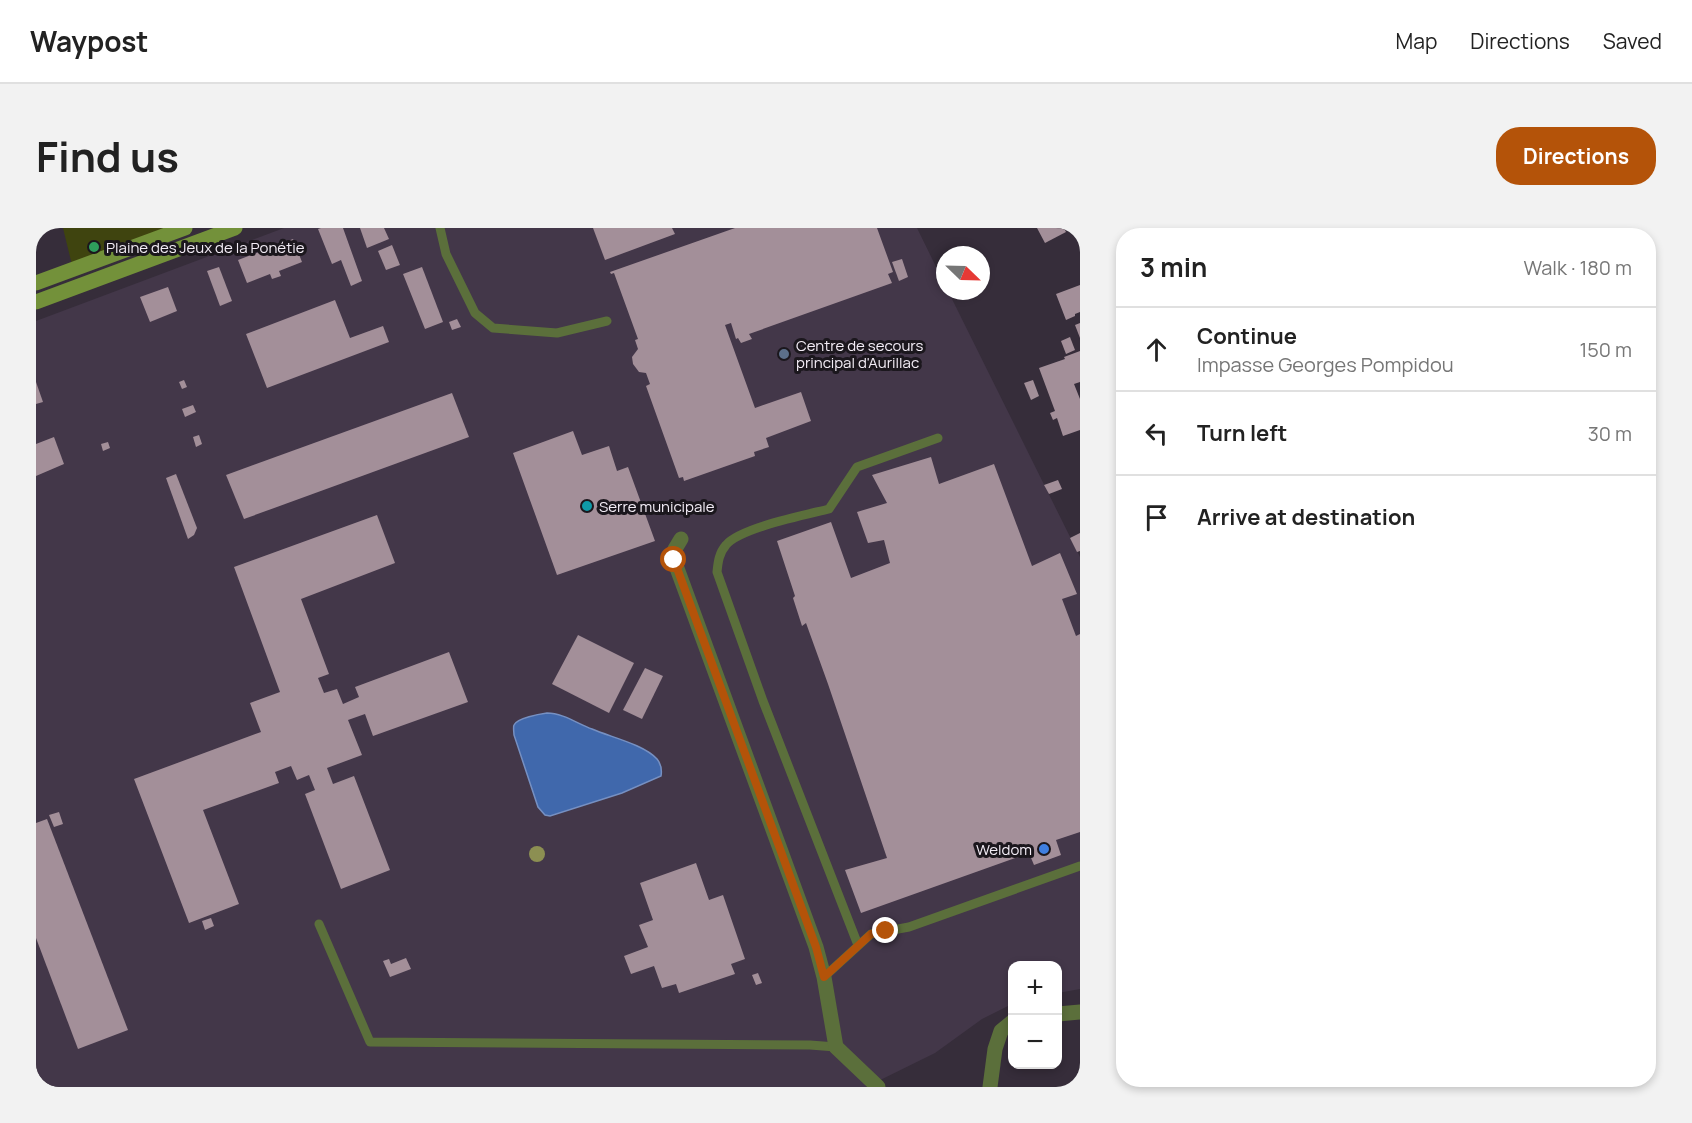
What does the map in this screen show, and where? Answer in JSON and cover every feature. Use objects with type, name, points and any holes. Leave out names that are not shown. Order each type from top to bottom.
[{"type":"street","points":[[36,283],[185,228]]},
{"type":"street","points":[[36,302],[235,228]]},
{"type":"street","points":[[681,539],[675,549],[674,560],[816,947],[824,977],[836,1047],[878,1087]]},
{"type":"street","points":[[1062,1014],[1080,1012]]},
{"type":"street","points":[[990,1087],[995,1049],[1001,1031],[1008,1025]]},
{"type":"lane","points":[[440,228],[446,255],[475,313],[493,328],[557,333],[608,321]]},
{"type":"lane","points":[[858,945],[763,701],[717,572],[718,558],[726,545],[735,537],[829,508],[857,467],[938,438]]},
{"type":"lane","points":[[824,977],[871,934],[909,927],[1080,866]]},
{"type":"lane","points":[[319,924],[370,1042],[798,1044],[836,1047]]},
{"type":"shaded area","points":[[284,228],[917,228],[936,267],[936,300],[952,300],[1080,557],[1080,989],[1062,992],[1062,961],[1008,961],[1008,1006],[982,1019],[935,1053],[866,1087],[36,1087],[36,321]]},
{"type":"green space","name":"Plaine des Jeux de la Ponétie","points":[[63,228],[168,228],[72,265]]},
{"type":"water","points":[[547,713],[565,717],[643,749],[658,761],[661,776],[622,793],[550,816],[545,815],[538,807],[514,735],[514,725],[524,718]]},
{"type":"building","points":[[343,228],[362,281],[351,286],[341,260],[332,264],[318,229]]},
{"type":"building","points":[[360,228],[384,228],[389,239],[367,248]]},
{"type":"building","points":[[593,228],[672,228],[675,234],[605,260]]},
{"type":"building","points":[[735,228],[877,228],[893,272],[888,274],[892,283],[749,334],[752,339],[741,343],[738,338],[736,339],[731,323],[725,325],[755,408],[801,392],[811,421],[766,438],[769,447],[754,452],[755,456],[684,481],[683,477],[679,478],[646,386],[650,384],[646,373],[639,372],[633,364],[632,357],[638,349],[635,340],[638,339],[614,273],[610,272]]},
{"type":"building","points":[[1037,228],[1064,228],[1066,232],[1045,243]]},
{"type":"building","points":[[293,239],[302,262],[279,271],[281,276],[272,279],[270,274],[247,283],[238,260]]},
{"type":"building","points":[[392,245],[400,265],[386,270],[378,251]]},
{"type":"building","points":[[902,259],[908,277],[899,281],[892,262]]},
{"type":"building","points":[[219,267],[232,301],[220,306],[207,271]]},
{"type":"building","points":[[422,267],[443,322],[425,329],[403,274]]},
{"type":"building","points":[[1080,285],[1080,312],[1066,320],[1056,294]]},
{"type":"building","points":[[168,287],[177,311],[150,322],[140,297]]},
{"type":"building","points":[[335,300],[350,338],[383,326],[389,342],[267,388],[246,334]]},
{"type":"building","points":[[457,319],[461,327],[452,330],[449,322]]},
{"type":"building","points":[[1080,323],[1080,338],[1075,325]]},
{"type":"building","points":[[1070,337],[1075,350],[1066,354],[1061,341]]},
{"type":"building","points":[[1080,351],[1080,382],[1074,384],[1080,399],[1080,430],[1063,436],[1057,418],[1053,420],[1050,413],[1055,411],[1039,368]]},
{"type":"building","points":[[184,380],[187,387],[182,389],[179,382]]},
{"type":"building","points":[[1033,380],[1039,396],[1031,400],[1024,383]]},
{"type":"building","points":[[36,382],[43,402],[36,404]]},
{"type":"building","points":[[452,393],[469,437],[244,519],[226,475]]},
{"type":"building","points":[[193,405],[196,412],[185,417],[182,409]]},
{"type":"building","name":"Serre municipale","points":[[573,431],[582,455],[609,446],[617,471],[628,467],[655,541],[557,575],[513,453]]},
{"type":"building","points":[[199,435],[202,444],[196,447],[193,437]]},
{"type":"building","points":[[54,437],[64,464],[36,476],[36,444]]},
{"type":"building","points":[[108,442],[110,448],[103,451],[101,444]]},
{"type":"building","points":[[931,457],[939,484],[994,464],[1032,566],[1060,553],[1077,594],[1062,599],[1076,636],[1080,634],[1080,832],[1056,840],[1061,855],[1034,865],[1029,853],[861,913],[845,870],[887,858],[806,623],[802,626],[777,541],[831,522],[851,578],[890,563],[884,540],[868,543],[857,512],[887,503],[872,475]]},
{"type":"building","points":[[176,474],[197,528],[194,535],[188,539],[166,478]]},
{"type":"building","points":[[1058,480],[1062,489],[1049,494],[1044,485]]},
{"type":"building","points":[[377,515],[395,563],[301,599],[329,674],[318,678],[324,693],[337,689],[343,704],[359,697],[355,687],[449,652],[468,702],[373,736],[365,714],[348,720],[362,755],[327,768],[333,784],[354,776],[390,870],[341,889],[305,794],[315,790],[309,775],[297,780],[291,766],[275,772],[279,783],[203,810],[239,904],[189,923],[134,779],[261,732],[250,703],[280,692],[234,567]]},
{"type":"building","points":[[1080,533],[1080,551],[1077,552],[1070,538]]},
{"type":"building","points":[[578,635],[634,663],[609,713],[552,684]]},
{"type":"building","points":[[645,668],[663,676],[642,719],[623,710]]},
{"type":"building","points":[[59,812],[63,824],[54,827],[49,815]]},
{"type":"building","points":[[47,819],[128,1030],[78,1049],[36,938],[36,823]]},
{"type":"building","points":[[696,863],[709,900],[723,895],[745,959],[731,964],[735,974],[679,993],[676,984],[662,988],[654,966],[631,974],[624,956],[648,947],[639,925],[653,920],[640,883]]},
{"type":"building","points":[[211,918],[214,926],[205,930],[202,921]]},
{"type":"building","points":[[406,958],[411,969],[390,977],[383,961],[389,959],[391,964]]},
{"type":"building","points":[[758,973],[762,983],[756,985],[752,975]]},
{"type":"place","name":"Plaine des Jeux de la Ponétie","points":[[94,247]]},
{"type":"place","name":"Centre de secours principal d'Aurillac","points":[[784,354]]},
{"type":"place","name":"Serre municipale","points":[[587,506]]},
{"type":"place","name":"Weldom","points":[[1044,849]]},
{"type":"route","points":[[674,560],[816,947],[824,977],[871,934],[886,931]]}]
